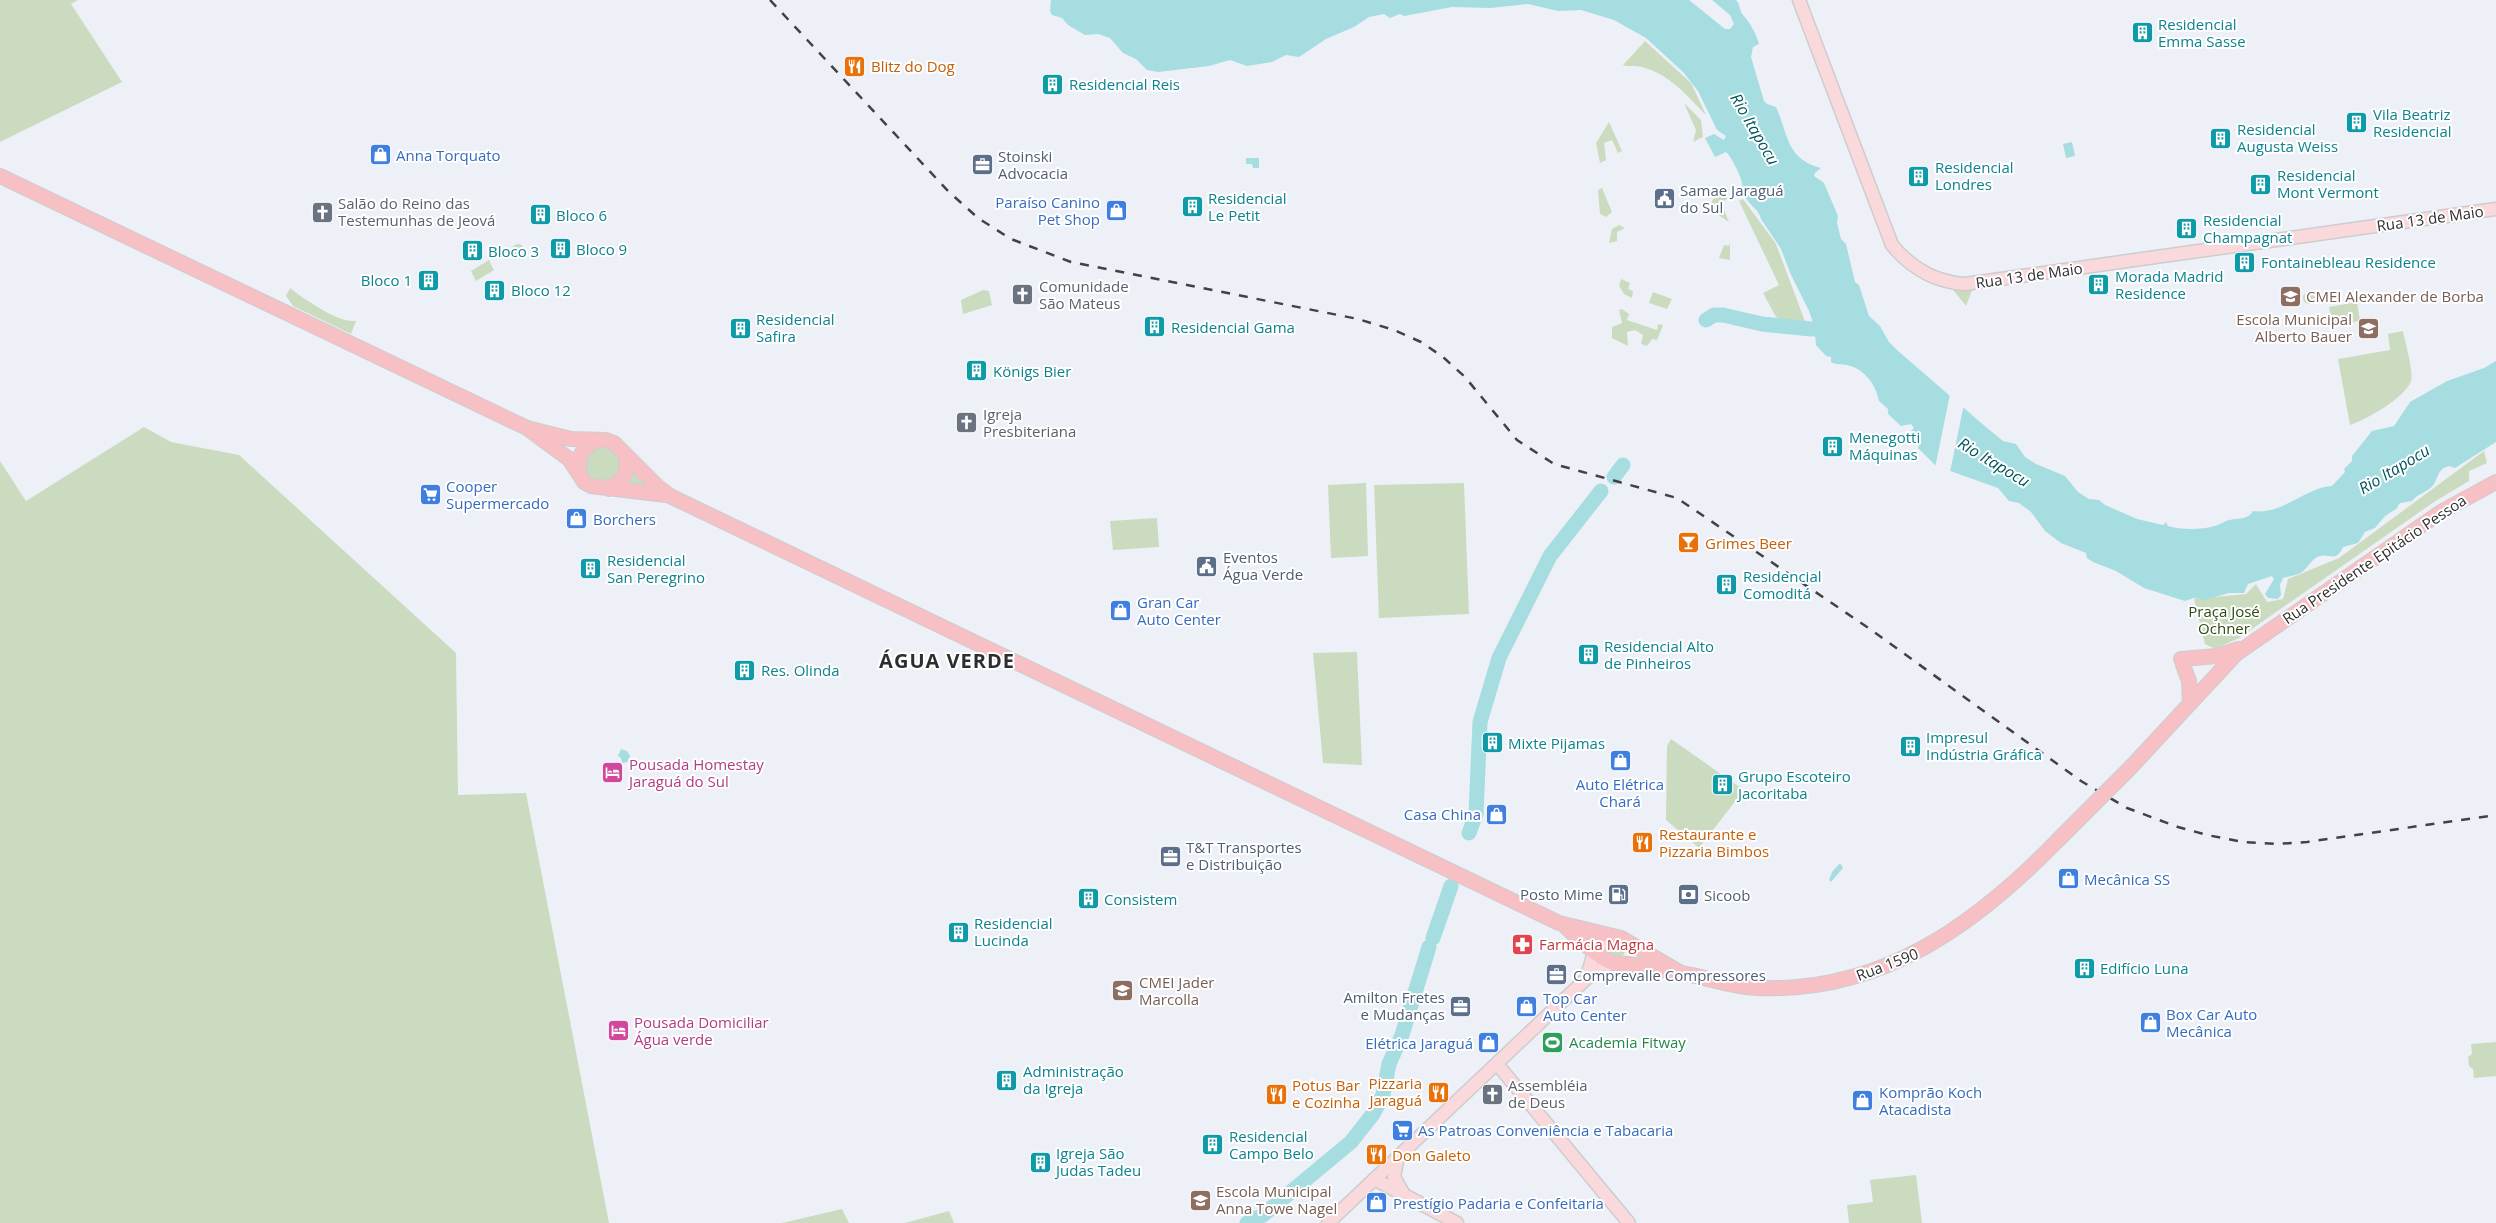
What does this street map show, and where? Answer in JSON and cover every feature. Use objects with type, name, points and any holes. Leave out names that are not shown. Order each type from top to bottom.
[{"type":"highway","points":[[0,176],[527,428],[569,459],[587,485],[600,489],[669,496]]},
{"type":"highway","points":[[527,428],[571,439],[614,443],[669,496],[1565,926],[1608,952],[1631,954],[1630,944]]},
{"type":"highway","points":[[579,472],[578,460],[581,453],[587,446],[597,440]]},
{"type":"highway","points":[[609,489],[624,477],[627,464],[625,454]]},
{"type":"highway","name":"Rua Presidente Epitácio Pessoa","points":[[2132,766],[2221,668],[2246,646],[2448,507],[2496,482]]},
{"type":"highway","points":[[2190,704],[2189,681],[2182,662],[2217,656],[2246,646]]},
{"type":"highway","name":"Rua 1590","points":[[1608,952],[1681,973],[1740,987],[1777,988],[1817,985],[1868,972],[1923,950],[1960,928],[2013,885],[2132,766]]},
{"type":"highway","points":[[1565,926],[1608,952]]},
{"type":"highway","points":[[1643,937],[1662,960]]},
{"type":"highway","points":[[1608,952],[1621,938],[1662,960],[1681,973]]},
{"type":"main road","name":"Rua 13 de Maio","points":[[1799,0],[1892,245],[1912,264],[1938,280],[1965,284],[2496,209]]},
{"type":"main road","points":[[1328,1223],[1586,979],[1608,952]]},
{"type":"main road","points":[[1586,979],[1608,952]]},
{"type":"main road","points":[[1497,1064],[1629,1223]]},
{"type":"main road","points":[[1398,1156],[1394,1178],[1400,1189],[1407,1196]]},
{"type":"main road","points":[[1374,1179],[1457,1223]]},
{"type":"green space","points":[[0,0],[78,0],[71,4],[122,82],[0,142]]},
{"type":"green space","points":[[1645,41],[1691,83],[1706,115],[1670,80],[1642,67],[1623,65]]},
{"type":"green space","points":[[1684,103],[1701,120],[1703,137],[1693,142],[1696,130]]},
{"type":"green space","points":[[1609,122],[1622,151],[1618,153],[1612,140],[1604,143],[1606,160],[1600,163],[1596,143]]},
{"type":"green space","points":[[1602,188],[1612,212],[1606,217],[1600,214],[1598,190]]},
{"type":"green space","points":[[1724,193],[1727,199],[1722,202],[1722,205],[1729,222],[1714,212],[1710,205],[1713,199]]},
{"type":"green space","points":[[1743,199],[1776,244],[1806,324],[1798,327],[1776,317],[1763,293],[1779,285],[1739,201]]},
{"type":"green space","points":[[1619,225],[1625,228],[1617,232],[1617,241],[1609,243],[1612,229]]},
{"type":"green space","points":[[1730,242],[1730,260],[1719,258],[1724,245],[1729,246]]},
{"type":"green space","points":[[518,244],[524,250],[518,256],[512,250]]},
{"type":"green space","points":[[489,260],[494,270],[476,281],[471,271]]},
{"type":"green space","points":[[1621,279],[1630,283],[1628,289],[1633,291],[1632,298],[1624,294],[1619,286]]},
{"type":"green space","points":[[1950,286],[1973,288],[1966,306]]},
{"type":"green space","points":[[290,288],[312,304],[331,314],[349,321],[356,321],[351,334],[293,306],[286,296]]},
{"type":"green space","points":[[983,290],[989,291],[992,305],[963,314],[961,300]]},
{"type":"green space","points":[[1653,292],[1672,299],[1667,309],[1649,303]]},
{"type":"green space","points":[[2307,292],[2311,292],[2315,298],[2311,304],[2307,304],[2303,300],[2303,296]]},
{"type":"green space","points":[[2357,302],[2360,321],[2332,325],[2329,307]]},
{"type":"green space","points":[[1622,309],[1629,314],[1627,320],[1657,330],[1658,324],[1663,325],[1657,340],[1652,339],[1647,346],[1641,344],[1643,335],[1635,330],[1627,332],[1628,346],[1612,338],[1612,327],[1622,323],[1619,310]]},
{"type":"green space","points":[[2403,331],[2412,377],[2408,387],[2385,407],[2350,425],[2338,359],[2390,350],[2388,334]]},
{"type":"green space","points":[[144,427],[171,442],[239,455],[456,653],[458,795],[526,793],[609,1223],[0,1223],[0,461],[26,501]]},
{"type":"green space","points":[[603,447],[610,448],[616,452],[620,458],[620,472],[616,478],[610,482],[603,483],[596,482],[590,478],[586,472],[585,465],[586,458],[590,452],[596,448]]},
{"type":"green space","name":"Praça José Ochner","points":[[2484,451],[2487,463],[2469,471],[2469,481],[2434,502],[2239,638],[2215,649],[2205,644],[2194,599],[2246,594],[2256,584],[2267,602],[2283,599],[2288,579],[2339,558]]},
{"type":"green space","points":[[634,468],[649,487],[623,487]]},
{"type":"green space","points":[[1366,483],[1368,556],[1331,558],[1328,485]]},
{"type":"green space","points":[[1464,483],[1469,614],[1379,618],[1374,485]]},
{"type":"green space","points":[[1157,518],[1159,547],[1113,550],[1110,521]]},
{"type":"green space","points":[[1357,652],[1362,765],[1323,763],[1313,653]]},
{"type":"green space","points":[[1671,739],[1744,790],[1699,848],[1666,820],[1667,746]]},
{"type":"green space","points":[[1616,941],[1622,944],[1625,950],[1622,956],[1616,959],[1610,956],[1607,950],[1610,944]]},
{"type":"green space","points":[[2496,1042],[2496,1076],[2474,1078],[2473,1069],[2469,1066],[2468,1057],[2472,1054],[2471,1044]]},
{"type":"green space","points":[[1916,1175],[1922,1223],[1849,1223],[1847,1205],[1873,1202],[1870,1180]]},
{"type":"green space","points":[[842,1209],[849,1223],[782,1223]]},
{"type":"green space","points":[[949,1211],[954,1223],[905,1223]]},
{"type":"water","name":"Rio Itapocu","points":[[1051,0],[1689,0],[1725,29],[1730,29],[1734,24],[1730,15],[1712,0],[1736,0],[1759,44],[1753,47],[1751,57],[1764,101],[1776,107],[1786,135],[1795,152],[1810,164],[1821,168],[1814,176],[1824,183],[1838,216],[1837,223],[1841,239],[1846,244],[1855,282],[1859,285],[1869,316],[1880,326],[1889,342],[1897,350],[1987,428],[2003,441],[2016,444],[2025,457],[2036,464],[2065,476],[2078,492],[2089,499],[2099,500],[2105,505],[2137,519],[2163,525],[2166,522],[2168,526],[2185,529],[2210,527],[2246,517],[2253,511],[2274,509],[2312,491],[2332,486],[2345,472],[2344,469],[2352,461],[2352,456],[2372,431],[2394,426],[2410,402],[2447,381],[2484,368],[2496,361],[2496,442],[2455,468],[2449,466],[2443,469],[2432,487],[2412,501],[2400,503],[2375,528],[2365,532],[2358,543],[2343,547],[2338,555],[2317,557],[2302,572],[2283,578],[2280,585],[2281,595],[2278,599],[2268,598],[2265,594],[2274,579],[2272,576],[2248,584],[2244,593],[2229,593],[2204,600],[2194,598],[2185,601],[2144,588],[2116,571],[2093,562],[2087,558],[2086,553],[2061,543],[2045,531],[2031,512],[2019,503],[2009,501],[1998,488],[1936,466],[1918,448],[1920,440],[1911,431],[1914,428],[1911,424],[1901,426],[1888,414],[1888,409],[1879,401],[1869,378],[1853,367],[1831,362],[1831,357],[1826,356],[1816,345],[1814,325],[1809,311],[1791,275],[1781,249],[1758,212],[1746,198],[1738,171],[1733,162],[1726,152],[1715,157],[1705,138],[1714,134],[1724,140],[1726,136],[1717,130],[1698,91],[1683,72],[1646,38],[1614,20],[1581,10],[1558,11],[1528,4],[1490,8],[1452,7],[1404,16],[1400,14],[1390,18],[1384,14],[1369,17],[1354,27],[1326,39],[1299,57],[1286,55],[1272,62],[1247,66],[1230,60],[1209,66],[1158,72],[1147,70],[1136,59],[1123,53],[1110,38],[1098,34],[1085,35],[1068,25],[1062,18],[1052,15],[1050,11]]},
{"type":"water","points":[[2072,142],[2075,156],[2066,158],[2063,144]]},
{"type":"water","points":[[1246,158],[1259,158],[1259,168],[1253,168],[1252,164],[1246,164]]},
{"type":"water","points":[[621,749],[627,751],[630,756],[628,762],[622,763],[621,758],[618,756]]},
{"type":"water","points":[[1840,863],[1843,868],[1831,882],[1829,880],[1832,872]]},
{"type":"pier","points":[[1950,394],[1964,404],[1950,472],[1935,468]]},
{"type":"waterway","points":[[1706,320],[1714,315],[1723,315],[1762,324],[1811,329],[1835,328]]},
{"type":"waterway","points":[[1614,477],[1623,465]]},
{"type":"waterway","points":[[1469,833],[1476,814],[1480,722],[1499,658],[1550,556],[1601,491]]},
{"type":"waterway","points":[[1433,938],[1451,886]]},
{"type":"waterway","points":[[1247,1223],[1263,1215],[1351,1142],[1373,1114],[1383,1095],[1389,1064],[1402,1035],[1429,947]]},
{"type":"railway","points":[[770,0],[948,191],[978,218],[1011,239],[1071,262],[1358,319],[1394,330],[1421,342],[1443,357],[1465,377],[1517,440],[1554,464],[1677,498],[1867,627],[2081,781],[2127,808],[2178,827],[2207,835],[2243,842],[2277,844],[2307,842],[2496,815]]},
{"type":"place","name":"Residencial Emma Sasse","points":[[2142,33]]},
{"type":"place","name":"Blitz do Dog","points":[[855,66]]},
{"type":"place","name":"Residencial Reis","points":[[1053,84]]},
{"type":"place","name":"Vila Beatriz Residencial","points":[[2357,123]]},
{"type":"place","name":"Residencial Augusta Weiss","points":[[2221,138]]},
{"type":"place","name":"Anna Torquato","points":[[380,155]]},
{"type":"place","name":"Stoinski Advocacia","points":[[982,165]]},
{"type":"place","name":"Residencial Londres","points":[[1919,176]]},
{"type":"place","name":"Residencial Mont Vermont","points":[[2261,184]]},
{"type":"place","name":"Samae Jaraguá do Sul","points":[[1664,199]]},
{"type":"place","name":"Residencial Le Petit","points":[[1192,207]]},
{"type":"place","name":"Paraíso Canino Pet Shop","points":[[1116,211]]},
{"type":"place","name":"Salão do Reino das Testemunhas de Jeová","points":[[322,212]]},
{"type":"place","name":"Bloco 6","points":[[540,215]]},
{"type":"place","name":"Residencial Champagnat","points":[[2187,229]]},
{"type":"place","name":"Bloco 9","points":[[560,249]]},
{"type":"place","name":"Bloco 3","points":[[472,251]]},
{"type":"place","name":"Fontainebleau Residence","points":[[2245,262]]},
{"type":"place","name":"Bloco 1","points":[[428,280]]},
{"type":"place","name":"Morada Madrid Residence","points":[[2099,285]]},
{"type":"place","name":"Bloco 12","points":[[495,290]]},
{"type":"place","name":"Comunidade São Mateus","points":[[1023,295]]},
{"type":"place","name":"CMEI Alexander de Borba","points":[[2290,296]]},
{"type":"place","name":"Residencial Gama","points":[[1155,327]]},
{"type":"place","name":"Residencial Safira","points":[[740,328]]},
{"type":"place","name":"Escola Municipal Alberto Bauer","points":[[2368,328]]},
{"type":"place","name":"Königs Bier","points":[[977,371]]},
{"type":"place","name":"Igreja Presbiteriana","points":[[967,423]]},
{"type":"place","name":"Menegotti Máquinas","points":[[1833,446]]},
{"type":"place","name":"Cooper Supermercado","points":[[430,495]]},
{"type":"place","name":"Borchers","points":[[577,519]]},
{"type":"place","name":"Grimes Beer","points":[[1689,543]]},
{"type":"place","name":"Eventos Água Verde","points":[[1207,566]]},
{"type":"place","name":"Residencial San Peregrino","points":[[591,569]]},
{"type":"place","name":"Residencial Comoditá","points":[[1727,585]]},
{"type":"place","name":"Gran Car Auto Center","points":[[1121,611]]},
{"type":"place","name":"Residencial Alto de Pinheiros","points":[[1588,655]]},
{"type":"place","name":"Res. Olinda","points":[[745,670]]},
{"type":"place","name":"Mixte Pijamas","points":[[1492,743]]},
{"type":"place","name":"Impresul Indústria Gráfica","points":[[1910,746]]},
{"type":"place","name":"Auto Elétrica Chará","points":[[1620,761]]},
{"type":"place","name":"Pousada Homestay Jaraguá do Sul","points":[[613,773]]},
{"type":"place","name":"Grupo Escoteiro Jacoritaba","points":[[1722,785]]},
{"type":"place","name":"Casa China","points":[[1497,814]]},
{"type":"place","name":"Restaurante e Pizzaria Bimbos","points":[[1643,843]]},
{"type":"place","name":"T&T Transportes e Distribuição","points":[[1170,856]]},
{"type":"place","name":"Mecânica SS","points":[[2068,879]]},
{"type":"place","name":"Posto Mime","points":[[1619,894]]},
{"type":"place","name":"Sicoob","points":[[1688,895]]},
{"type":"place","name":"Consistem","points":[[1088,899]]},
{"type":"place","name":"Residencial Lucinda","points":[[958,932]]},
{"type":"place","name":"Farmácia Magna","points":[[1523,944]]},
{"type":"place","name":"Edifício Luna","points":[[2084,968]]},
{"type":"place","name":"Comprevalle Compressores","points":[[1557,975]]},
{"type":"place","name":"CMEI Jader Marcolla","points":[[1123,991]]},
{"type":"place","name":"Amilton Fretes e Mudanças","points":[[1461,1006]]},
{"type":"place","name":"Top Car Auto Center","points":[[1527,1007]]},
{"type":"place","name":"Box Car Auto Mecânica","points":[[2150,1023]]},
{"type":"place","name":"Pousada Domiciliar Água verde","points":[[618,1031]]},
{"type":"place","name":"Academia Fitway","points":[[1553,1042]]},
{"type":"place","name":"Elétrica Jaraguá","points":[[1489,1043]]},
{"type":"place","name":"Administração da Igreja","points":[[1007,1080]]},
{"type":"place","name":"Pizzaria Jaraguá","points":[[1438,1092]]},
{"type":"place","name":"Potus Bar e Cozinha","points":[[1276,1094]]},
{"type":"place","name":"Assembléia de Deus","points":[[1492,1094]]},
{"type":"place","name":"Komprão Koch Atacadista","points":[[1863,1101]]},
{"type":"place","name":"As Patroas Conveniência e Tabacaria","points":[[1402,1130]]},
{"type":"place","name":"Residencial Campo Belo","points":[[1213,1145]]},
{"type":"place","name":"Don Galeto","points":[[1376,1155]]},
{"type":"place","name":"Igreja São Judas Tadeu","points":[[1040,1162]]},
{"type":"place","name":"Escola Municipal Anna Towe Nagel","points":[[1200,1200]]},
{"type":"place","name":"Prestígio Padaria e Confeitaria","points":[[1377,1203]]},
{"type":"district","name":"ÁGUA VERDE","points":[[947,660]]}]
